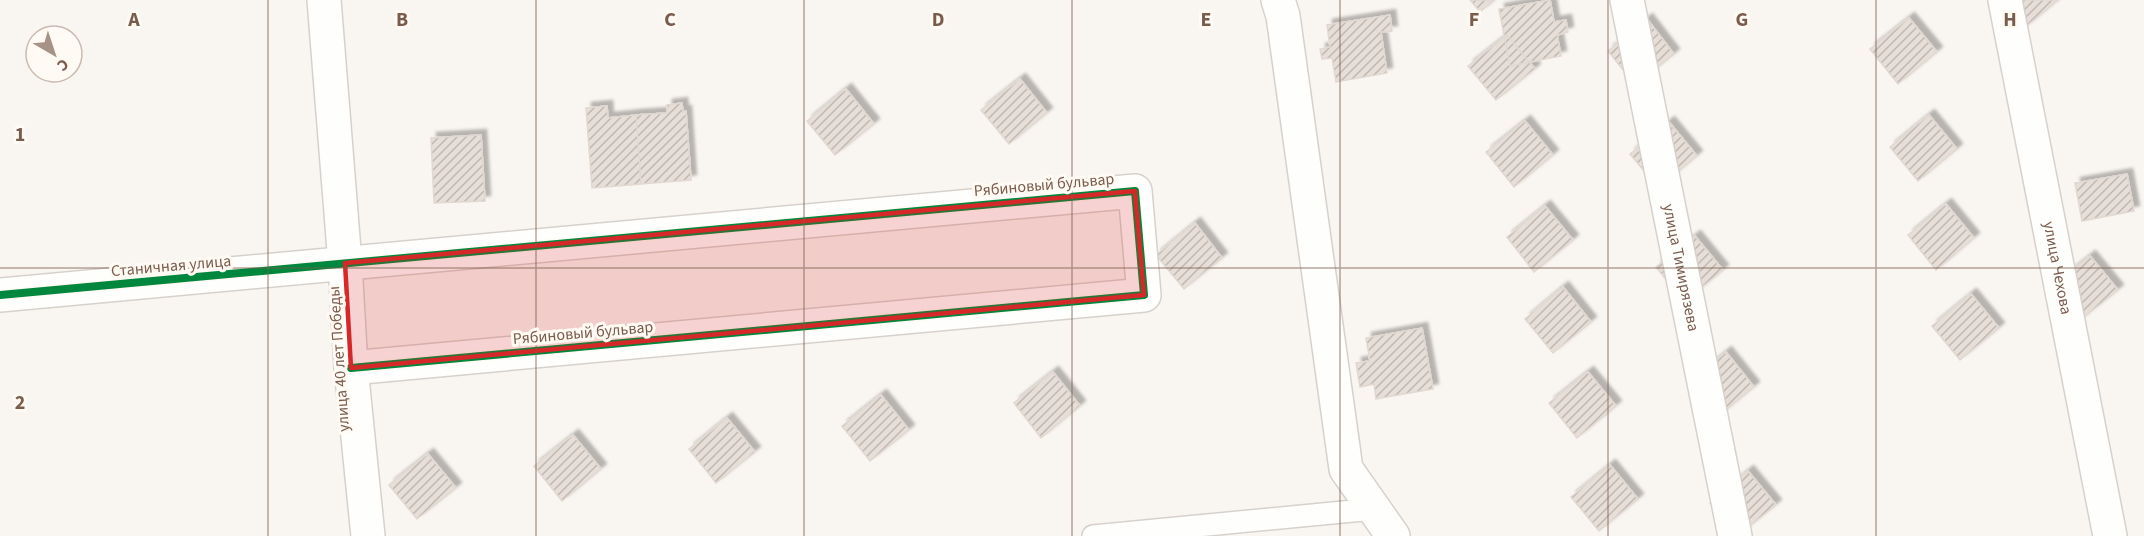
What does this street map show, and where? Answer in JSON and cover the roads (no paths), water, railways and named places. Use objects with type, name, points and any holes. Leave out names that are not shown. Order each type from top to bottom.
[{"type":"street","name":"улица 40 лет Победы","points":[[324,0],[351,368],[368,536]]},
{"type":"street","points":[[1278,0],[1283,16],[1346,469],[1393,536]]},
{"type":"street","name":"улица Тимирязева","points":[[1627,0],[1735,536]]},
{"type":"street","name":"улица Чехова","points":[[2005,0],[2110,536]]},
{"type":"street","name":"Рябиновый бульвар","points":[[345,263],[1135,191],[1144,294],[351,368]]},
{"type":"street","name":"Станичная улица","points":[[0,295],[345,263]]},
{"type":"lane","points":[[1094,536],[1374,509]]}]
